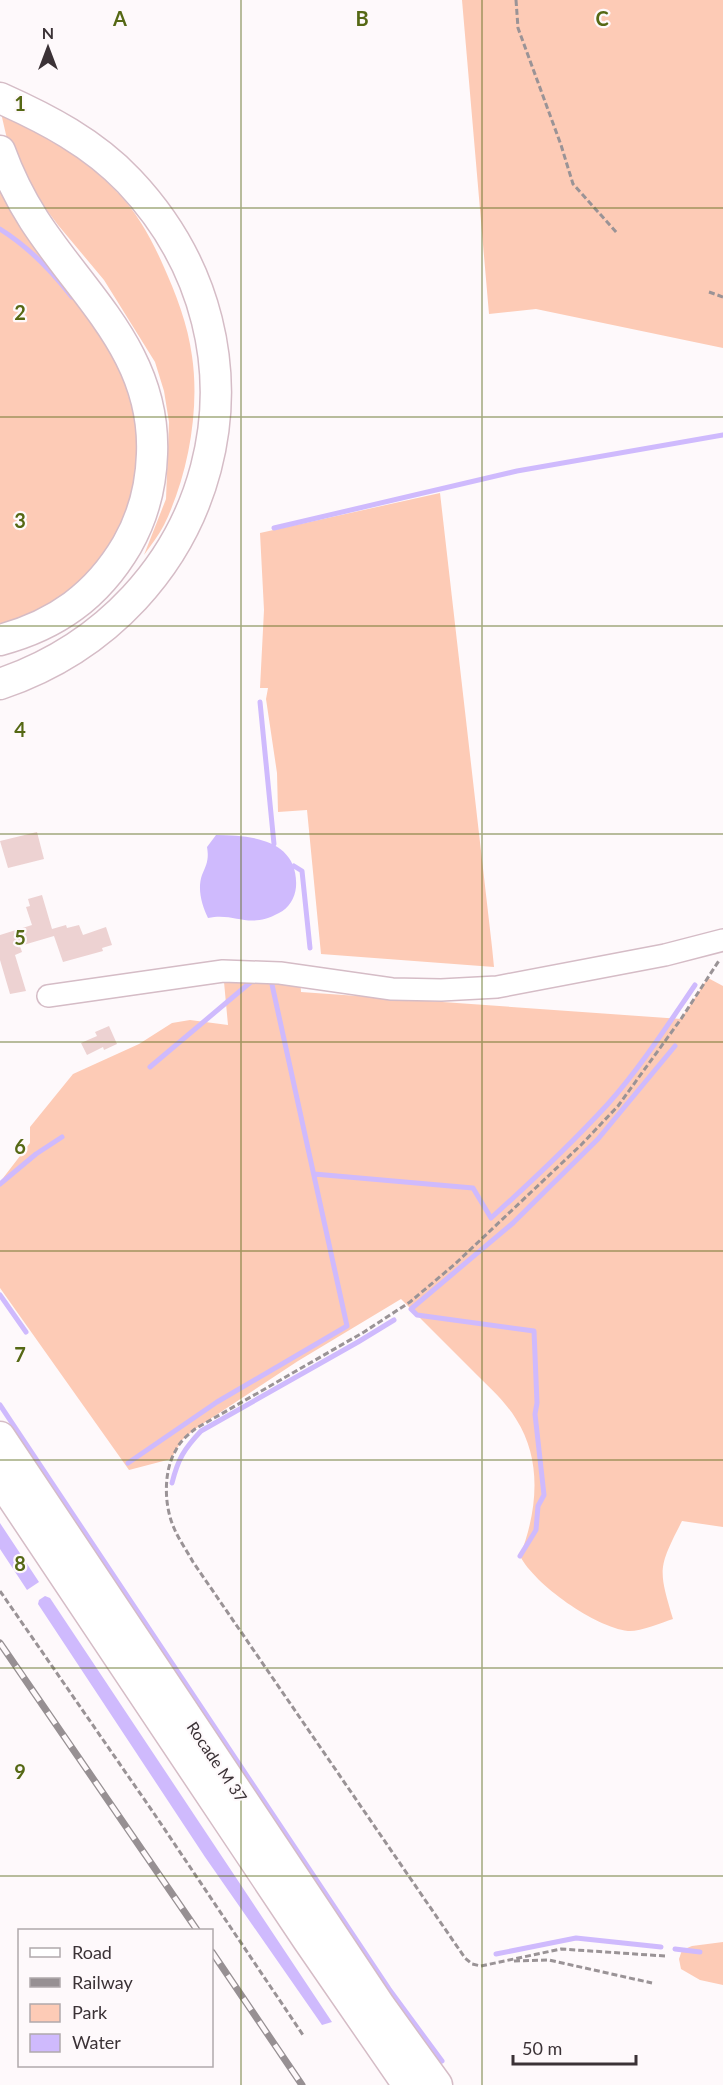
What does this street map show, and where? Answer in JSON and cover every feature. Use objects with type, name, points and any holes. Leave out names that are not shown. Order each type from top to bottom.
[{"type":"highway","points":[[0,98],[40,116],[72,135],[115,169],[149,206],[185,262],[198,294],[213,356],[215,386],[212,443],[201,488],[180,536],[166,560],[123,612],[98,633],[71,652],[33,672],[0,684]]},
{"type":"highway","points":[[0,151],[21,199],[35,222],[113,326],[126,347],[137,368],[145,392],[153,440],[149,487],[143,512],[116,564],[95,588],[71,609],[27,633],[0,640]]},
{"type":"highway","name":"Rocade M 37","points":[[0,1437],[367,1986],[437,2085]]},
{"type":"highway","name":"Rocade M 37","points":[[0,1479],[408,2085]]},
{"type":"street","points":[[48,996],[223,971],[280,974],[367,987],[441,990],[497,987],[665,955],[723,940]]},
{"type":"path","points":[[516,0],[518,28],[573,184],[617,233]]},
{"type":"path","points":[[709,292],[723,297]]},
{"type":"path","points":[[665,1956],[561,1949],[481,1966],[472,1964],[459,1951],[193,1562],[173,1527],[168,1509],[167,1492],[171,1459],[182,1440],[195,1429],[364,1332],[410,1302],[455,1264],[581,1145],[618,1106],[681,1019],[723,955]]},
{"type":"path","points":[[0,1591],[153,1812],[303,2035]]},
{"type":"path","points":[[503,1962],[549,1960],[652,1983]]},
{"type":"green space","points":[[462,0],[723,0],[723,348],[536,309],[489,314]]},
{"type":"green space","points":[[1,113],[77,157],[104,179],[124,200],[154,246],[181,310],[188,333],[194,377],[190,442],[180,486],[172,506],[162,529],[144,555],[166,499],[169,422],[164,391],[155,362],[104,280],[33,192],[7,139]]},
{"type":"green space","points":[[0,168],[92,308],[120,369],[134,414],[144,416],[141,487],[96,577],[0,634]]},
{"type":"green space","points":[[440,493],[494,967],[321,954],[307,810],[278,812],[277,773],[266,699],[268,688],[260,688],[264,610],[260,533]]},
{"type":"green space","points":[[223,971],[300,976],[301,992],[681,1019],[708,978],[723,986],[723,1527],[682,1521],[668,1549],[663,1569],[665,1589],[673,1619],[633,1631],[614,1628],[567,1603],[528,1567],[520,1556],[533,1504],[534,1469],[525,1435],[502,1400],[401,1299],[298,1361],[195,1429],[182,1440],[171,1459],[129,1470],[0,1288],[0,1182],[30,1143],[30,1127],[73,1074],[139,1044],[172,1023],[190,1020],[228,1025]]},
{"type":"green space","points":[[723,1942],[723,1985],[700,1980],[681,1969],[679,1959],[682,1950],[692,1946]]},
{"type":"water","points":[[216,835],[258,839],[271,843],[290,859],[295,871],[296,887],[293,899],[286,908],[268,918],[259,920],[208,918],[202,903],[200,886],[207,861],[207,847]]},
{"type":"water","points":[[0,1523],[39,1582],[27,1590],[0,1549]]},
{"type":"water","points":[[45,1596],[50,1598],[332,2022],[322,2025],[205,1857],[38,1604],[39,1600]]},
{"type":"building","points":[[37,832],[44,859],[8,868],[0,841]]},
{"type":"building","points":[[42,895],[52,929],[66,925],[67,928],[79,925],[83,935],[106,927],[112,945],[102,948],[103,951],[63,962],[54,936],[20,946],[22,952],[15,955],[26,991],[10,994],[0,960],[0,935],[32,925],[26,907],[30,906],[28,899]]},
{"type":"building","points":[[109,1026],[117,1044],[104,1050],[103,1047],[87,1055],[81,1043],[97,1036],[95,1032]]},
{"type":"waterway","points":[[0,229],[21,243],[72,297]]},
{"type":"waterway","points":[[274,528],[517,471],[723,435]]},
{"type":"waterway","points":[[260,702],[274,844]]},
{"type":"waterway","points":[[294,866],[302,871],[310,948]]},
{"type":"waterway","points":[[128,1463],[217,1402],[347,1326],[271,980]]},
{"type":"waterway","points":[[150,1067],[252,981]]},
{"type":"waterway","points":[[314,1174],[473,1188],[491,1218],[607,1105],[642,1062],[695,985]]},
{"type":"waterway","points":[[520,1556],[536,1530],[538,1506],[544,1495],[535,1414],[537,1403],[534,1331],[417,1315],[411,1309],[513,1223],[598,1139],[675,1046]]},
{"type":"waterway","points":[[0,1184],[36,1154],[62,1137]]},
{"type":"waterway","points":[[0,1295],[26,1332]]},
{"type":"waterway","points":[[172,1483],[182,1455],[201,1431],[394,1320]]},
{"type":"waterway","points":[[0,1405],[389,1989],[442,2061]]},
{"type":"waterway","points":[[496,1954],[576,1938],[661,1947]]},
{"type":"waterway","points":[[675,1949],[700,1952]]},
{"type":"railway","points":[[0,1643],[196,1929]]},
{"type":"railway","points":[[213,1953],[302,2085]]}]
